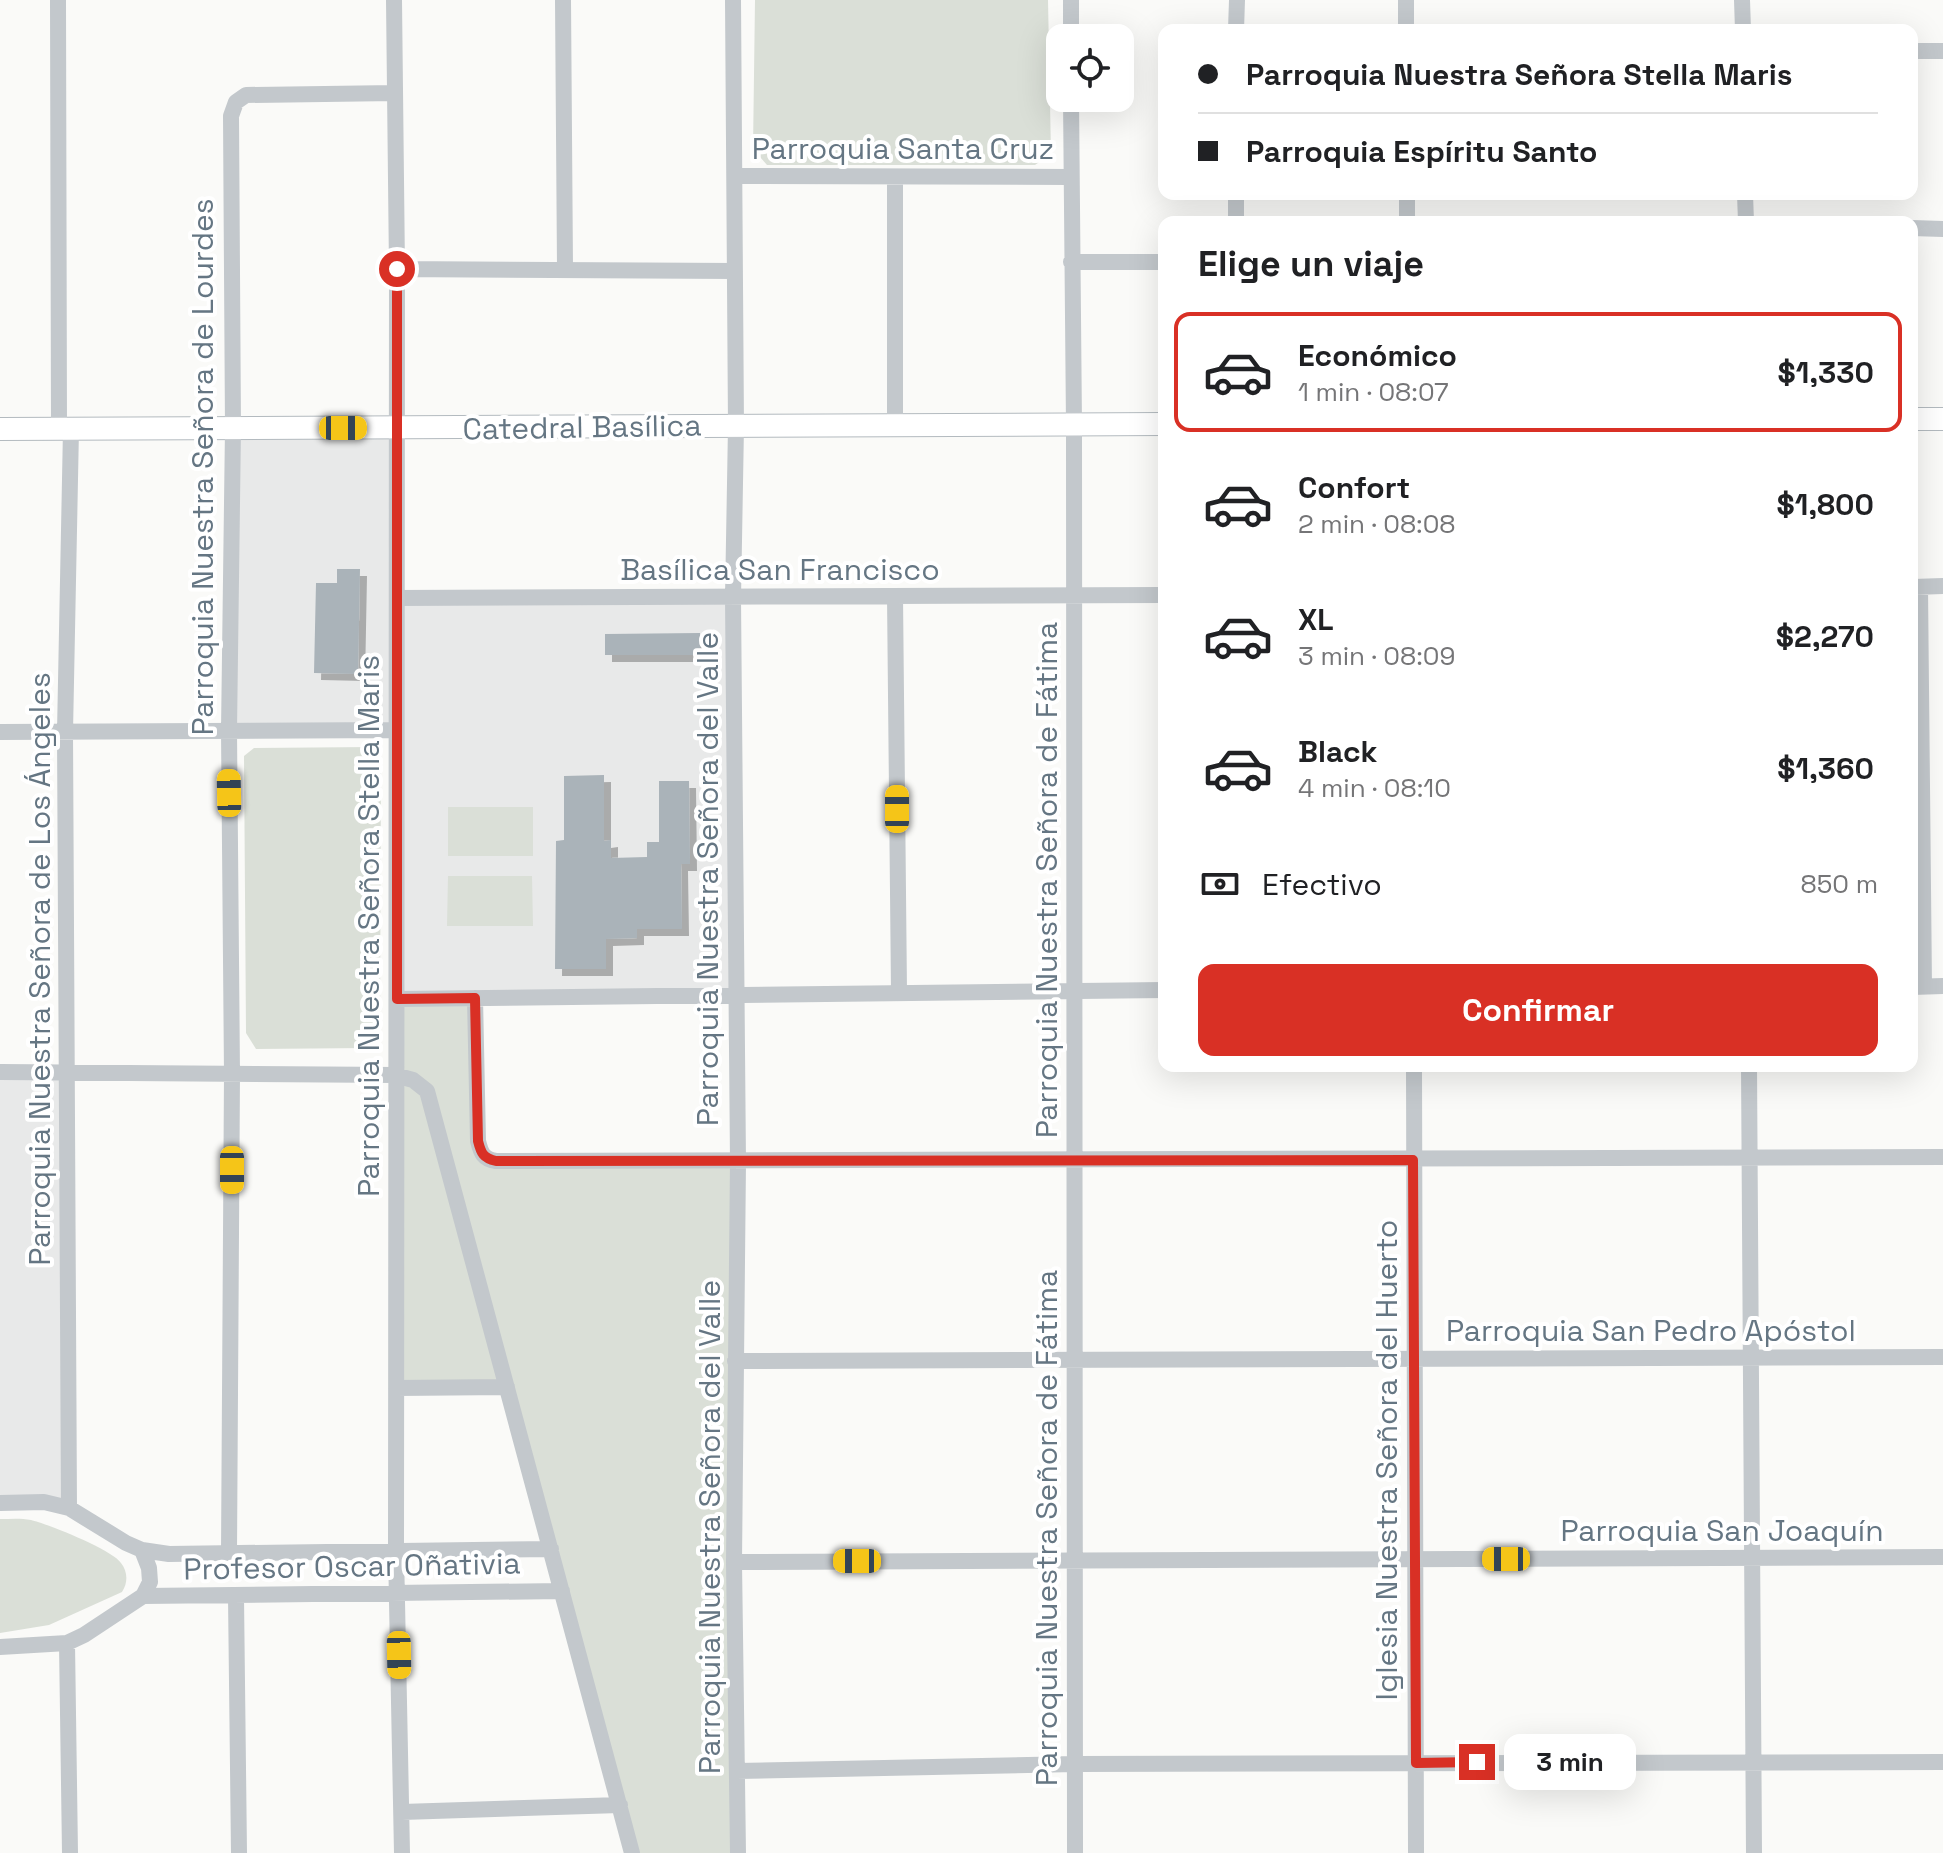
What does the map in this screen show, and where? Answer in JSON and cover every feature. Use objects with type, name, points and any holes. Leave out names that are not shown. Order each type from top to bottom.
[{"type":"main road","points":[[1918,419],[1943,419]]},
{"type":"main road","name":"Catedral Basílica","points":[[0,429],[1158,424]]},
{"type":"street","name":"Parroquia Nuestra Señora de Los Ángeles","points":[[58,0],[65,429],[69,1508]]},
{"type":"street","name":"Parroquia Nuestra Señora Stella Maris","points":[[394,0],[397,269],[396,1551],[402,1853]]},
{"type":"street","points":[[563,0],[565,268]]},
{"type":"street","name":"Parroquia Nuestra Señora del Valle","points":[[733,0],[736,176],[733,598],[738,1162],[734,1562],[738,1853]]},
{"type":"street","points":[[1071,0],[1071,24]]},
{"type":"street","points":[[1236,24],[1237,0]]},
{"type":"street","points":[[1406,0],[1406,24]]},
{"type":"street","points":[[1742,0],[1743,24]]},
{"type":"street","points":[[1918,51],[1943,51]]},
{"type":"street","name":"Parroquia Nuestra Señora de Lourdes","points":[[229,1552],[232,1074],[229,731],[233,428],[231,116],[236,102],[246,95],[395,93]]},
{"type":"street","name":"Parroquia Nuestra Señora de Fátima","points":[[1071,112],[1074,425],[1075,1853]]},
{"type":"street","name":"Parroquia Santa Cruz","points":[[736,176],[1070,177]]},
{"type":"street","points":[[895,177],[895,425]]},
{"type":"street","points":[[1918,228],[1943,229]]},
{"type":"street","points":[[1071,262],[1158,262]]},
{"type":"street","points":[[397,269],[735,271]]},
{"type":"street","points":[[1918,587],[1943,586]]},
{"type":"street","name":"Basílica San Francisco","points":[[397,598],[1158,595]]},
{"type":"street","points":[[895,596],[899,991]]},
{"type":"street","points":[[0,732],[396,730]]},
{"type":"street","points":[[1918,986],[1943,986]]},
{"type":"street","points":[[397,999],[1158,990]]},
{"type":"street","points":[[475,998],[478,1141],[481,1153],[488,1159],[738,1162],[1943,1157]]},
{"type":"street","points":[[0,1072],[395,1075],[413,1080],[427,1091],[632,1853]]},
{"type":"street","name":"Iglesia Nuestra Señora del Huerto","points":[[1414,1072],[1416,1853]]},
{"type":"street","points":[[1749,1072],[1754,1853]]},
{"type":"street","name":"Parroquia San Pedro Apóstol","points":[[735,1361],[1943,1357]]},
{"type":"street","points":[[396,1388],[507,1387]]},
{"type":"street","name":"Profesor Oscar Oñativia","points":[[0,1503],[44,1502],[69,1508],[126,1543],[142,1550],[169,1554],[551,1549]]},
{"type":"street","name":"Profesor Oscar Oñativia","points":[[0,1647],[67,1643],[143,1596],[150,1582],[149,1568],[142,1550]]},
{"type":"street","name":"Parroquia San Joaquín","points":[[734,1562],[1943,1557]]},
{"type":"street","name":"Profesor Oscar Oñativia","points":[[143,1596],[562,1591]]},
{"type":"street","points":[[236,1597],[239,1853]]},
{"type":"street","points":[[67,1643],[70,1853]]},
{"type":"street","points":[[737,1771],[1075,1764],[1943,1762]]},
{"type":"street","points":[[402,1812],[620,1805]]},
{"type":"shaded area","points":[[755,0],[1048,0],[1046,112],[1050,112],[1051,154],[1035,165],[767,165],[753,149]]},
{"type":"shaded area","points":[[234,428],[397,430],[395,729],[230,730]]},
{"type":"shaded area","points":[[732,599],[735,993],[398,997],[398,600]]},
{"type":"shaded area","points":[[372,747],[381,759],[380,1034],[367,1048],[256,1049],[246,1033],[244,756],[254,748]]},
{"type":"shaded area","points":[[448,807],[533,807],[533,856],[448,856]]},
{"type":"shaded area","points":[[448,876],[532,876],[533,926],[447,926]]},
{"type":"shaded area","points":[[397,999],[474,999],[481,1154],[736,1163],[738,1853],[633,1853],[507,1387],[396,1388]]},
{"type":"shaded area","points":[[67,1073],[68,1508],[0,1503],[0,1074]]},
{"type":"shaded area","points":[[0,1519],[39,1522],[106,1551],[125,1570],[126,1581],[122,1592],[49,1625],[0,1633]]},
{"type":"building","points":[[337,569],[360,569],[358,674],[314,673],[316,583],[337,583]]},
{"type":"building","points":[[700,633],[700,655],[605,655],[605,634]]},
{"type":"building","points":[[604,775],[604,841],[611,840],[611,858],[647,857],[647,842],[659,842],[659,781],[689,781],[690,864],[681,864],[682,929],[637,929],[637,938],[606,939],[606,969],[555,969],[556,841],[564,840],[564,776]]},
{"type":"route","points":[[397,269],[397,999],[475,998],[478,1141],[481,1153],[496,1161],[1413,1160],[1416,1763],[1477,1762]]}]
